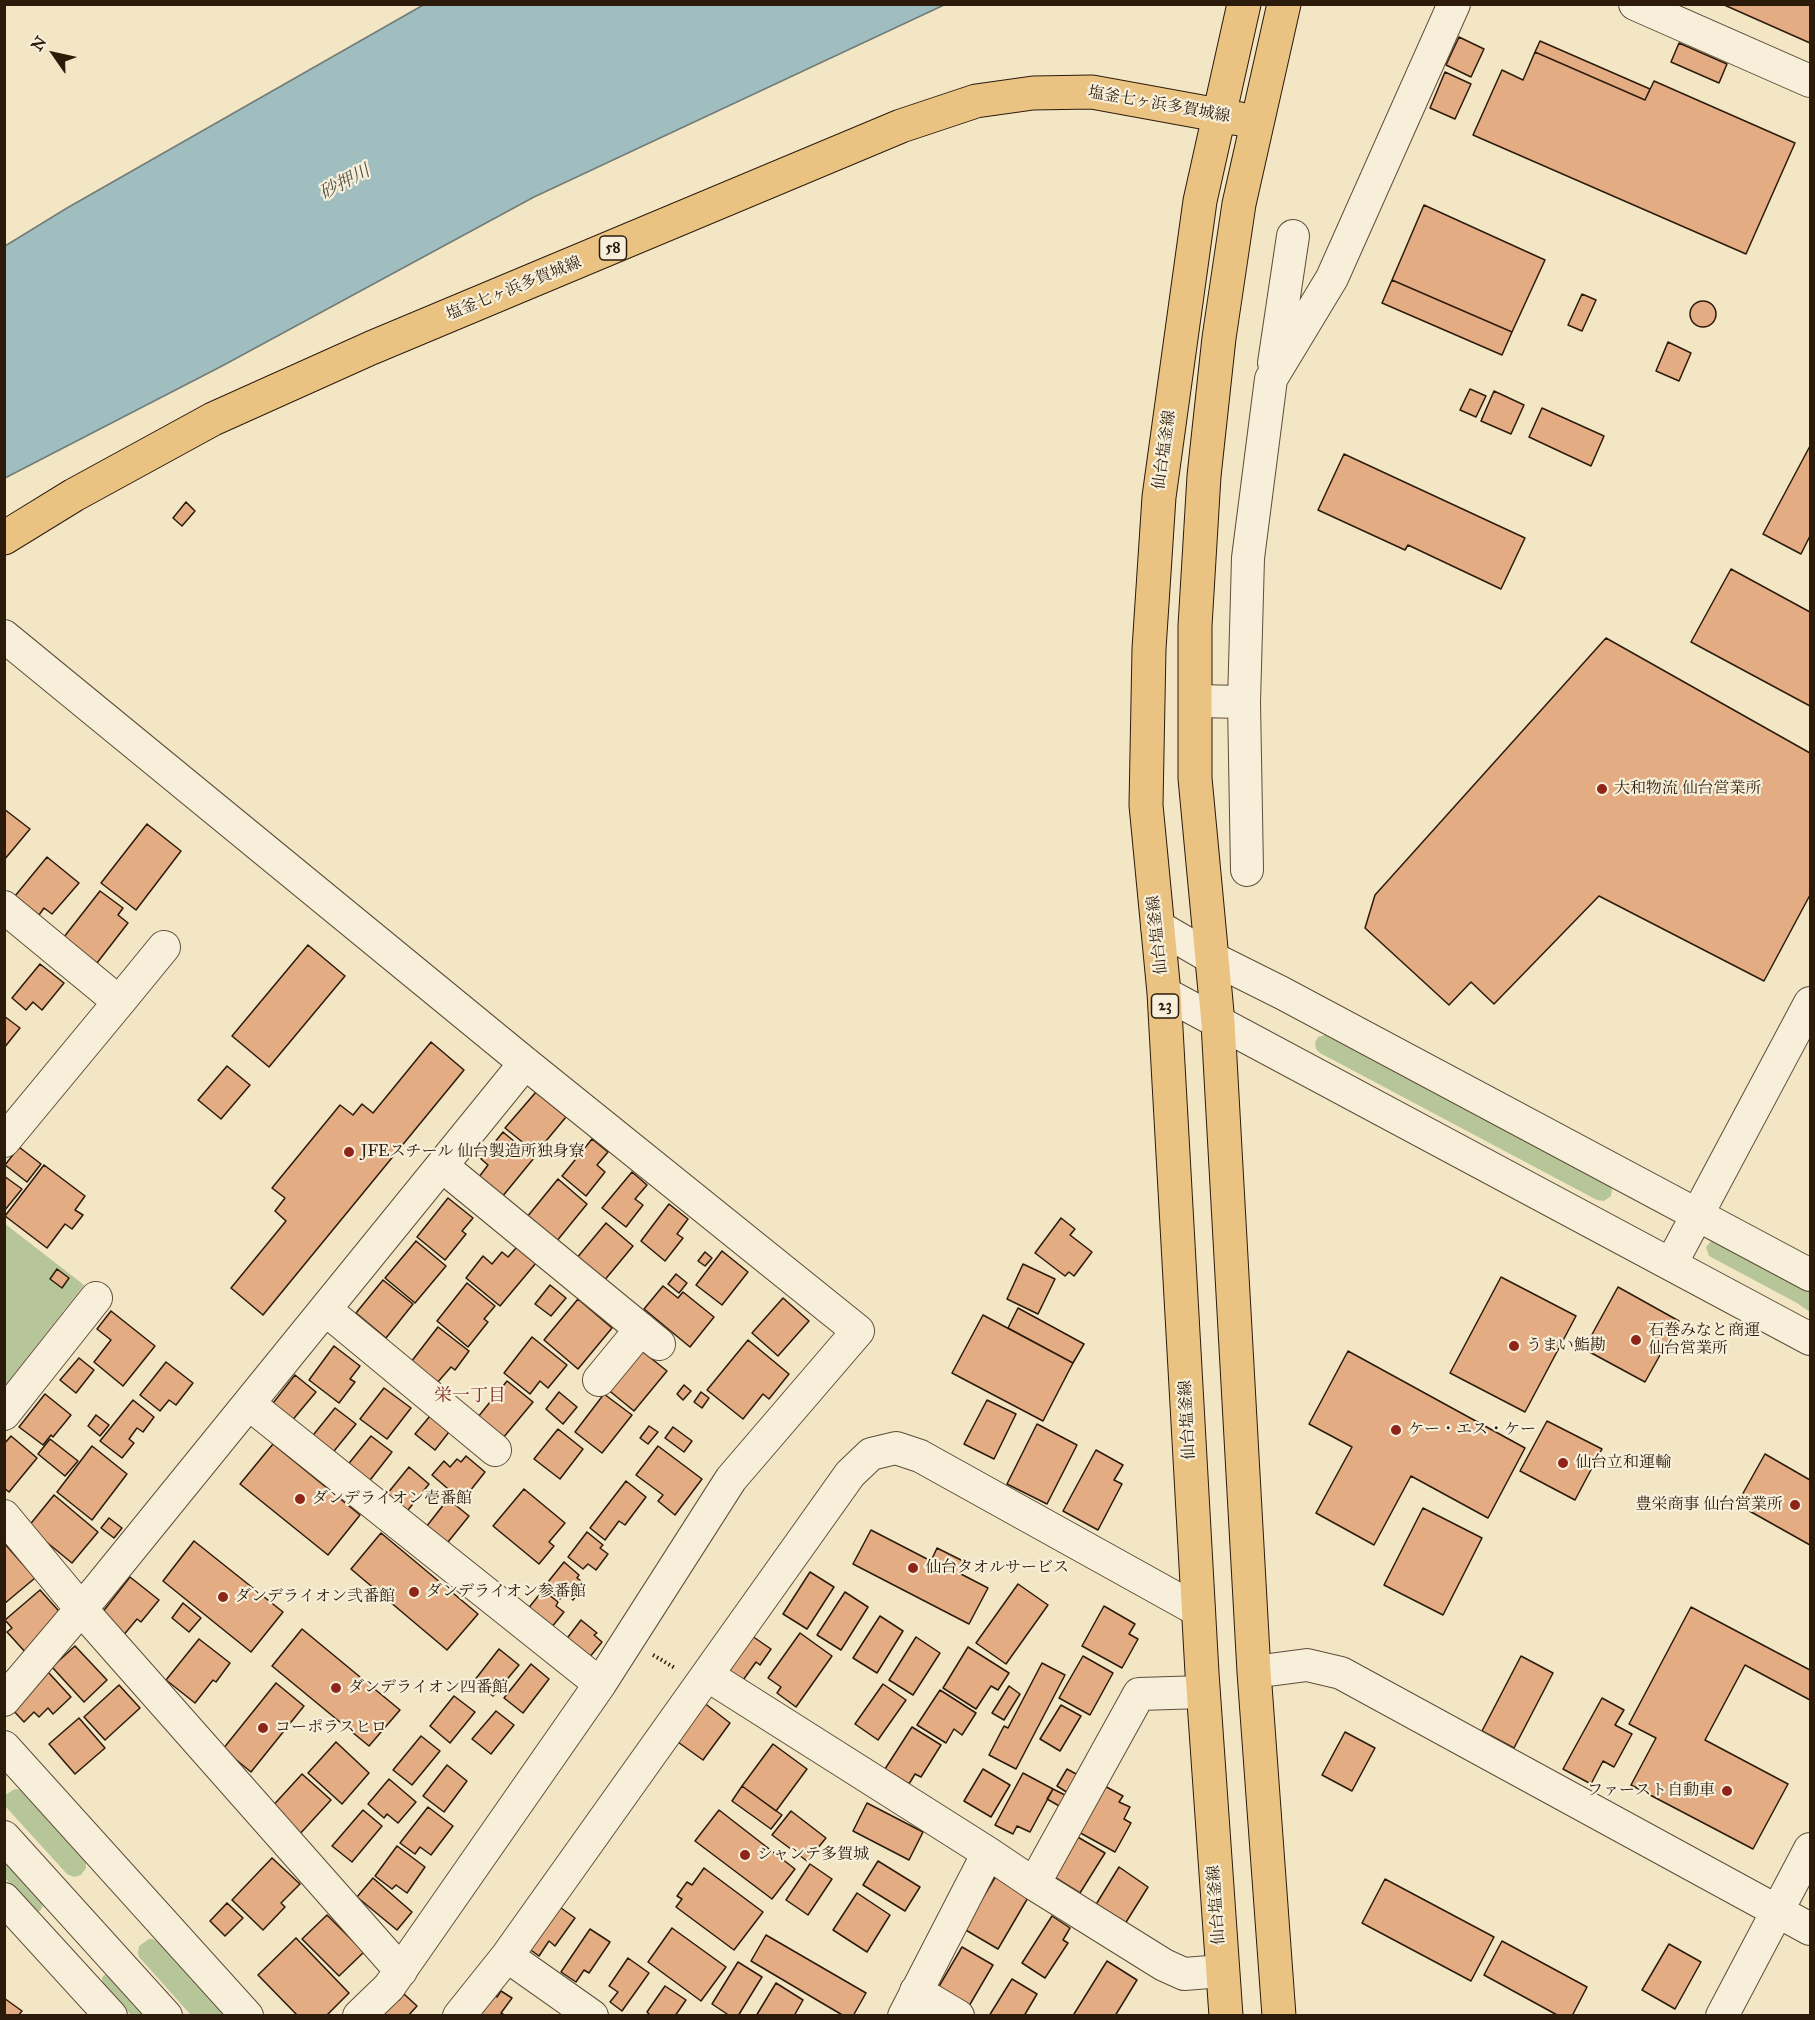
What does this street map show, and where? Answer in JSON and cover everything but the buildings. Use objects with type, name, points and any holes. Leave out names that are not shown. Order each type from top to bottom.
[{"type":"main road","name":"仙台塩釜線","points":[[1226,2016],[1198,1611],[1164,993],[1146,805],[1149,649],[1159,497],[1200,201],[1244,4]]},
{"type":"main road","points":[[1279,2016],[1254,1672],[1218,1023],[1195,778],[1195,627],[1205,465],[1219,338],[1239,204],[1284,4]]},
{"type":"main road","name":"塩釜七ヶ浜多賀城線","points":[[4,538],[74,495],[213,419],[371,348],[912,122],[976,100],[1033,93],[1092,92],[1257,123]]},
{"type":"street","points":[[1271,379],[1332,278],[1454,4]]},
{"type":"street","points":[[1635,4],[1810,81]]},
{"type":"street","points":[[1247,870],[1244,702],[1248,558],[1271,379],[1293,236]]},
{"type":"street","points":[[4,636],[525,1063],[858,1331],[731,1479],[600,1684],[401,1971],[389,1987],[359,2016]]},
{"type":"street","points":[[1195,701],[1244,702]]},
{"type":"street","points":[[4,907],[119,1002]]},
{"type":"street","points":[[1157,926],[1212,958],[1282,993],[1810,1275]]},
{"type":"street","points":[[4,1141],[164,947]]},
{"type":"street","points":[[1164,993],[1810,1339]]},
{"type":"street","points":[[1671,1264],[1810,1003]]},
{"type":"street","points":[[4,1700],[81,1610],[525,1063]]},
{"type":"street","points":[[442,1166],[650,1337],[599,1380]]},
{"type":"street","points":[[4,1414],[96,1298]]},
{"type":"street","points":[[326,1310],[495,1450]]},
{"type":"street","points":[[249,1404],[600,1684]]},
{"type":"street","points":[[459,2016],[507,1956],[850,1474],[872,1454],[896,1448],[920,1456],[1198,1611]]},
{"type":"street","points":[[4,1516],[81,1610],[401,1971]]},
{"type":"street","points":[[1254,1672],[1307,1665],[1341,1673],[1810,1929]]},
{"type":"street","points":[[707,1675],[1164,1965],[1184,1974],[1222,1971]]},
{"type":"street","points":[[1034,1884],[1139,1694],[1203,1692]]},
{"type":"street","points":[[4,1747],[247,2016]]},
{"type":"street","points":[[4,1837],[166,2016]]},
{"type":"street","points":[[1722,2016],[1810,1850]]},
{"type":"street","points":[[958,2016],[910,2003],[988,1853]]},
{"type":"street","points":[[4,1899],[111,2016]]},
{"type":"street","points":[[507,1956],[592,2016]]},
{"type":"path","points":[[650,1653],[677,1670]]},
{"type":"green space","points":[[1325,1035],[1608,1184],[1612,1189],[1611,1196],[1604,1201],[1597,1200],[1320,1053],[1315,1043],[1318,1037]]},
{"type":"green space","points":[[4,1223],[84,1285],[5,1386],[4,1386]]},
{"type":"green space","points":[[1712,1240],[1810,1288],[1810,1312],[1709,1256],[1706,1247]]},
{"type":"green space","points":[[15,1789],[23,1790],[86,1861],[86,1868],[81,1875],[74,1877],[67,1874],[6,1807],[5,1795]]},
{"type":"green space","points":[[5,1862],[42,1903],[40,1911],[34,1910],[5,1878]]},
{"type":"green space","points":[[149,1939],[159,1943],[224,2015],[191,2015],[139,1957],[139,1946]]},
{"type":"green space","points":[[104,1975],[108,1975],[145,2015],[131,2015],[103,1984]]},
{"type":"water","name":"砂押川","points":[[425,4],[944,5],[534,197],[222,366],[5,478],[5,246],[67,208]]},
{"type":"place","name":"大和物流 仙台営業所","points":[[1602,789]]},
{"type":"place","name":"JFEスチール 仙台製造所独身寮","points":[[349,1152]]},
{"type":"place","name":"石巻みなと商運 仙台営業所","points":[[1636,1340]]},
{"type":"place","name":"うまい鮨勘","points":[[1514,1346]]},
{"type":"place","name":"ケー・エス・ケー","points":[[1396,1430]]},
{"type":"place","name":"仙台立和運輸","points":[[1563,1463]]},
{"type":"place","name":"ダンデライオン壱番館","points":[[300,1499]]},
{"type":"place","name":"豊栄商事 仙台営業所","points":[[1795,1505]]},
{"type":"place","name":"仙台タオルサービス","points":[[913,1568]]},
{"type":"place","name":"ダンデライオン参番館","points":[[414,1592]]},
{"type":"place","name":"ダンデライオン弐番館","points":[[223,1597]]},
{"type":"place","name":"ダンデライオン四番館","points":[[336,1688]]},
{"type":"place","name":"コーポラスヒロ","points":[[263,1728]]},
{"type":"place","name":"ファースト自動車","points":[[1727,1791]]},
{"type":"place","name":"シャンテ多賀城","points":[[745,1855]]},
{"type":"district","name":"栄一丁目","points":[[470,1397]]}]
